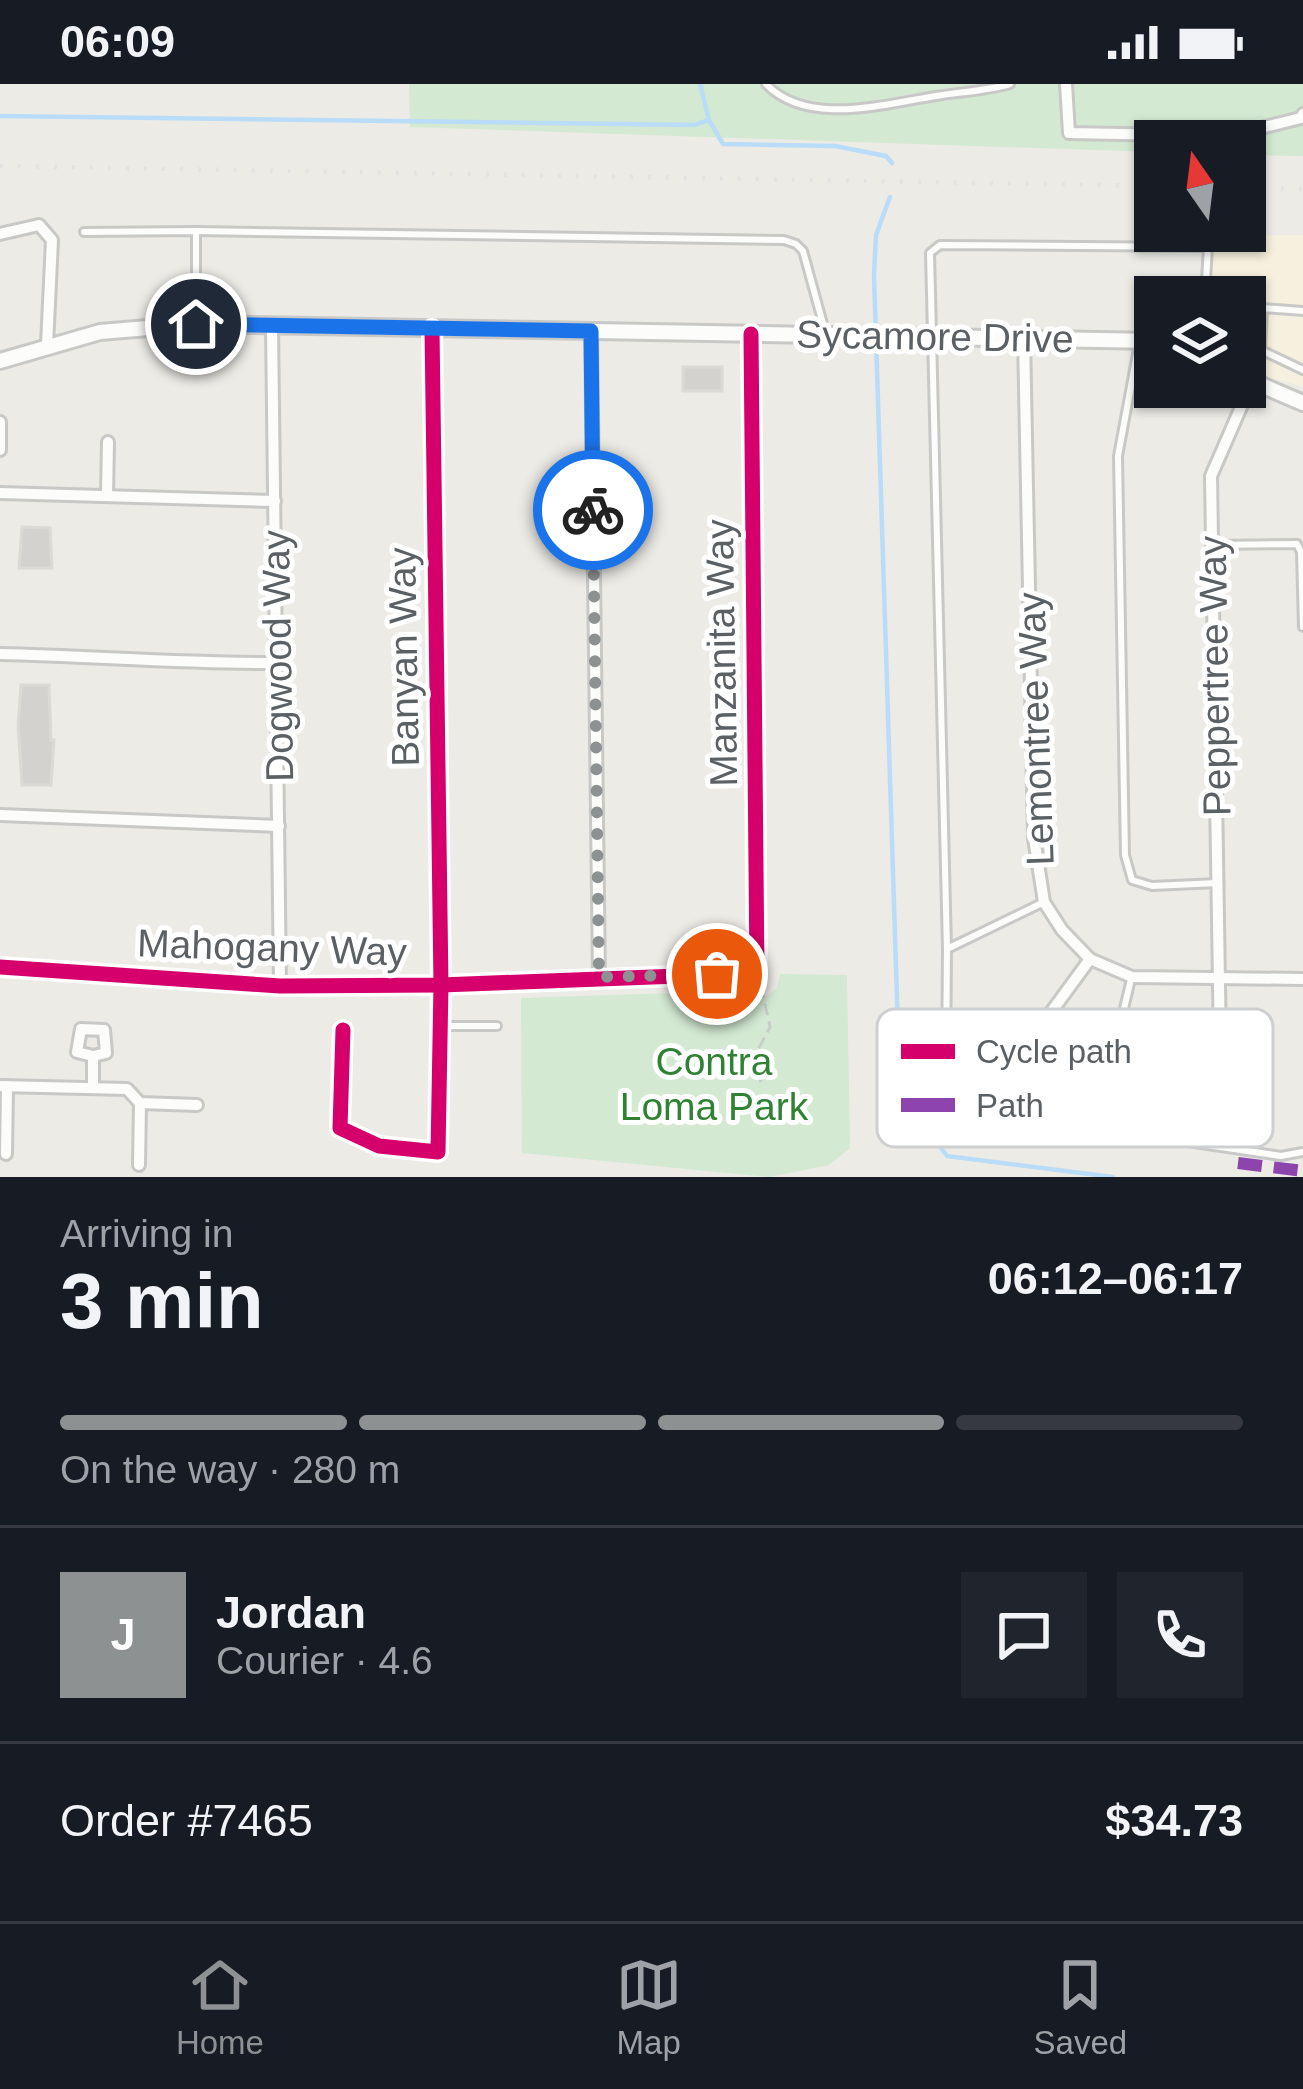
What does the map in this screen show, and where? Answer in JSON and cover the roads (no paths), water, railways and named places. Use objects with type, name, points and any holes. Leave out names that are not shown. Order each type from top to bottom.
[{"type":"street","points":[[1066,84],[1069,133],[1228,136],[1301,118],[1303,113]]},
{"type":"street","points":[[0,234],[39,225],[52,240],[47,346]]},
{"type":"street","name":"Sycamore Drive","points":[[0,362],[100,332],[196,324],[1134,340]]},
{"type":"street","name":"Dogwood Way","points":[[272,326],[280,986]]},
{"type":"street","name":"Banyan Way","points":[[343,1030],[340,1128],[379,1146],[438,1152],[441,985],[432,329]]},
{"type":"street","points":[[591,331],[599,977]]},
{"type":"street","name":"Manzanita Way","points":[[751,334],[757,973]]},
{"type":"street","name":"Lemontree Way","points":[[1024,338],[1034,838],[1044,902],[1090,959],[1132,977],[1303,979]]},
{"type":"street","points":[[1266,387],[1303,403]]},
{"type":"street","name":"Peppertree Way","points":[[1219,1009],[1211,476],[1238,408]]},
{"type":"street","points":[[0,422],[0,450]]},
{"type":"street","points":[[107,495],[108,442]]},
{"type":"street","points":[[0,493],[275,501]]},
{"type":"street","points":[[0,654],[179,664],[277,663]]},
{"type":"street","points":[[0,815],[279,826]]},
{"type":"street","points":[[1053,1009],[1090,959]]},
{"type":"street","name":"Mahogany Way","points":[[0,968],[280,986],[757,973]]},
{"type":"street","points":[[93,1088],[94,1056]]},
{"type":"street","points":[[6,1154],[4,1086],[127,1089],[140,1103],[139,1165]]},
{"type":"street","points":[[140,1103],[197,1105]]},
{"type":"lane","points":[[766,84],[794,103],[830,108],[1010,84]]},
{"type":"lane","points":[[196,231],[196,324]]},
{"type":"lane","points":[[84,232],[784,240],[803,251],[826,335]]},
{"type":"lane","points":[[946,1009],[930,253],[940,244],[1208,247],[1206,276]]},
{"type":"lane","points":[[1303,311],[1263,308],[1261,350],[1303,370]]},
{"type":"lane","points":[[1134,392],[1118,456],[1125,855],[1132,880],[1152,886],[1218,884]]},
{"type":"lane","points":[[1211,545],[1297,544],[1303,627]]},
{"type":"lane","points":[[947,949],[1044,902]]},
{"type":"lane","points":[[1124,1009],[1132,977]]},
{"type":"lane","points":[[440,1026],[497,1026]]},
{"type":"lane","points":[[1224,1147],[1281,1156],[1303,1152]]},
{"type":"waterway","points":[[700,84],[709,120],[723,144],[835,146],[886,156],[892,163]]},
{"type":"waterway","points":[[0,116],[694,125],[709,120]]},
{"type":"waterway","points":[[890,197],[876,235],[874,275],[897,1009]]},
{"type":"waterway","points":[[940,1147],[947,1156],[1113,1177]]},
{"type":"railway","points":[[0,166],[1134,186]]},
{"type":"railway","points":[[1266,188],[1303,189]]},
{"type":"park label","name":"Contra Loma Park","points":[[714,1084]]}]
